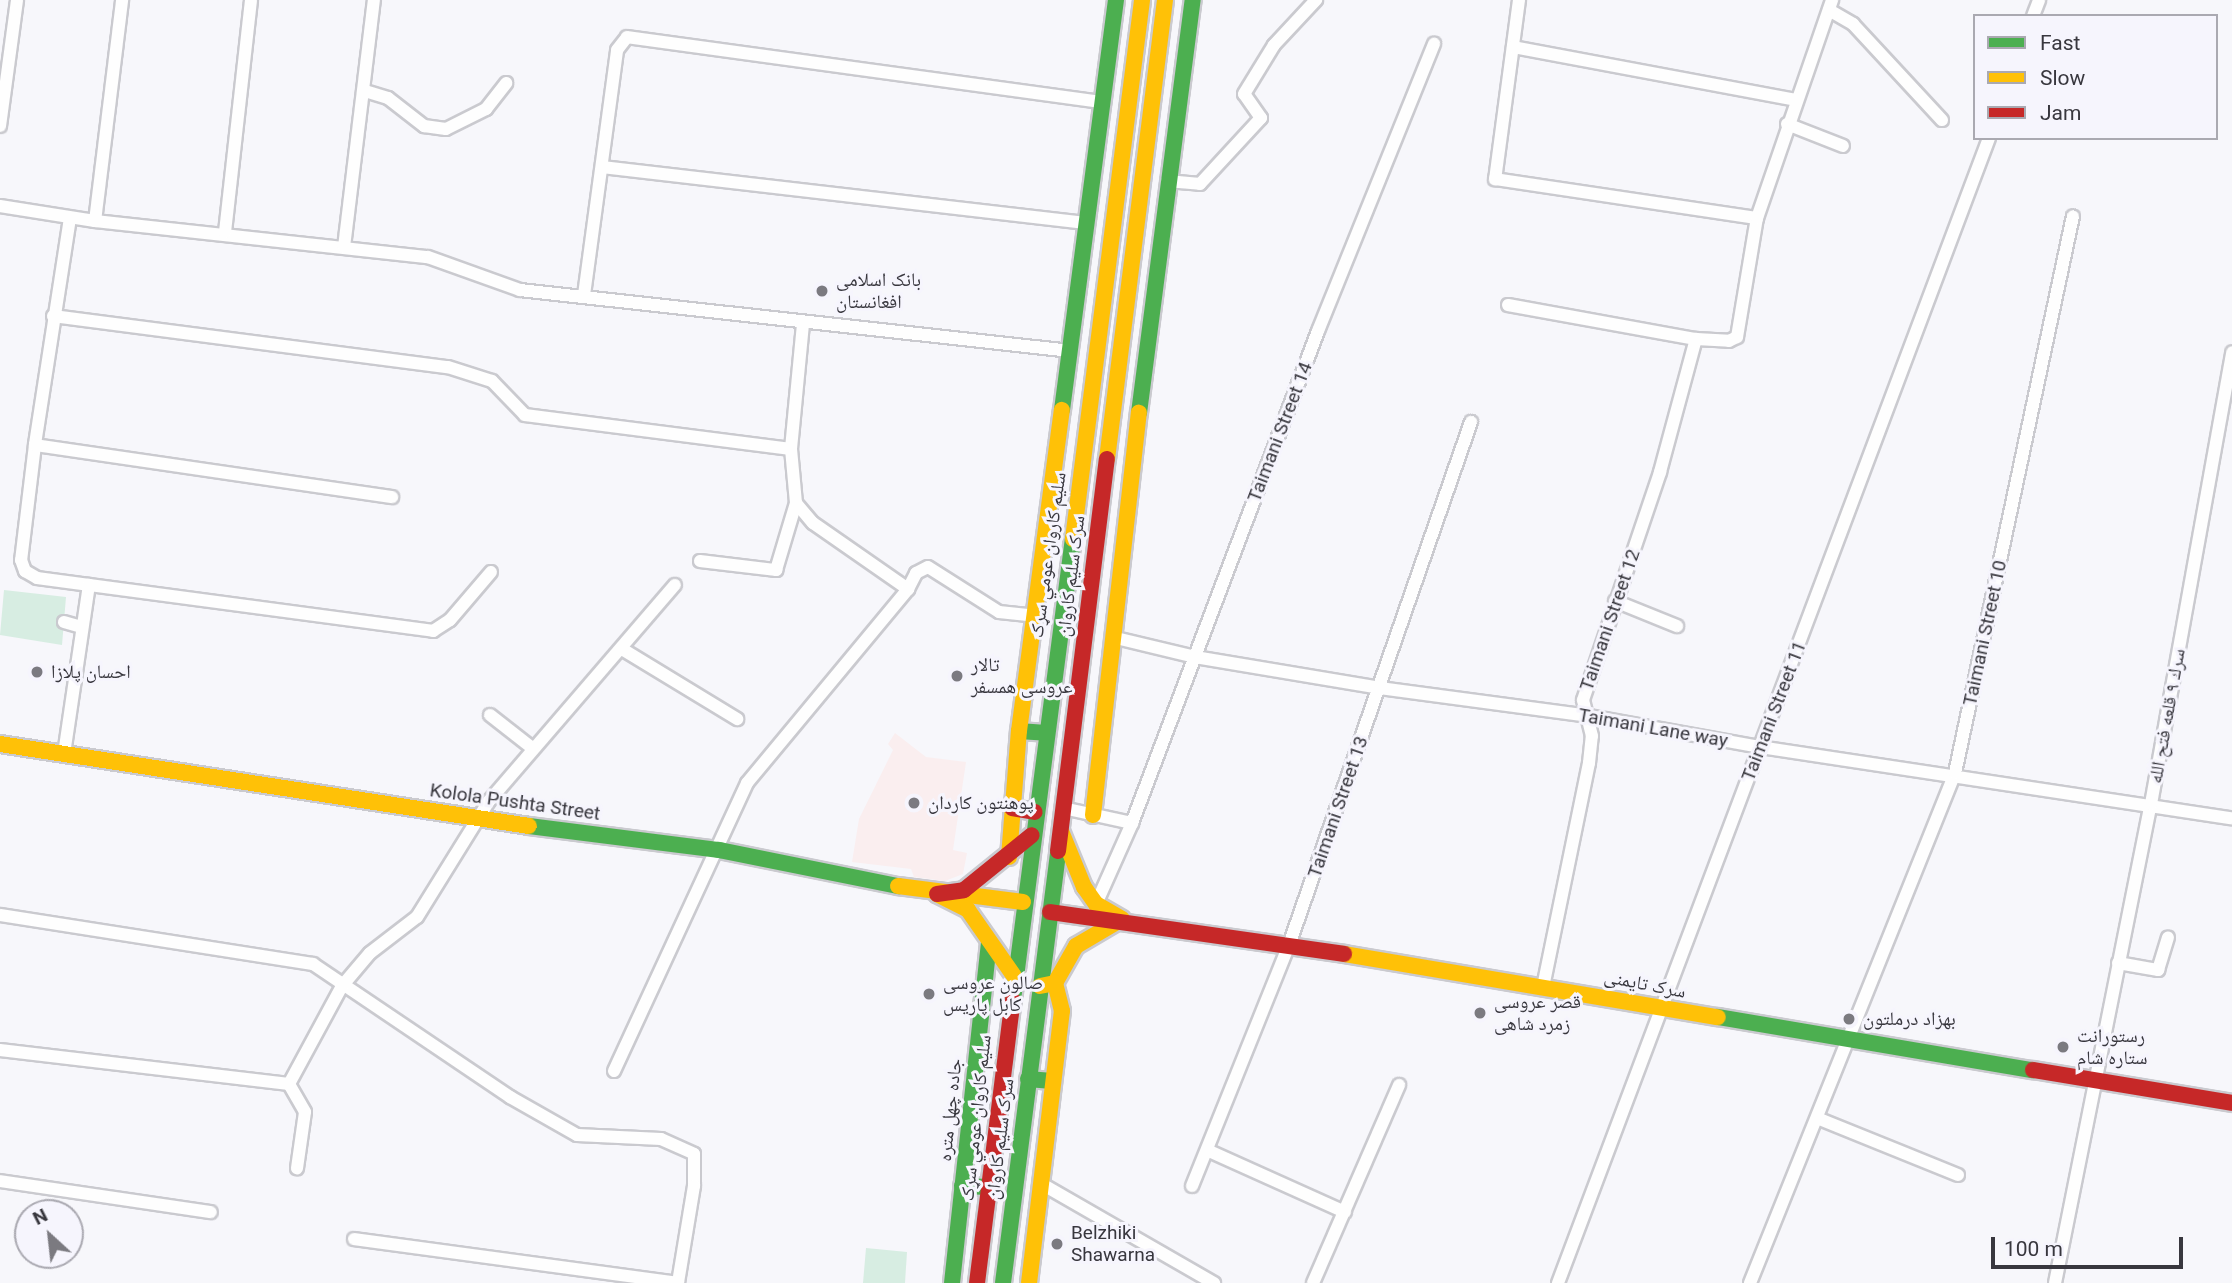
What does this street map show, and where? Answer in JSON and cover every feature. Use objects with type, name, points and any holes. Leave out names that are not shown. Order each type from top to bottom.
[{"type":"main road","points":[[1009,857],[1019,731],[1116,0]]},
{"type":"main road","name":"سلیم کاروان عومي سړک","points":[[977,1283],[1023,902],[1142,0]]},
{"type":"main road","name":"سرک سلیم کاروان","points":[[1003,1283],[1028,1079],[1048,984],[1050,912],[1165,0]]},
{"type":"main road","points":[[1093,815],[1116,638],[1167,181],[1193,0]]},
{"type":"main road","points":[[1019,731],[1046,733]]},
{"type":"main road","name":"Kolola Pushta Street","points":[[0,744],[478,819],[719,850],[937,894],[1023,902]]},
{"type":"main road","points":[[1012,808],[1035,812]]},
{"type":"main road","points":[[1030,1283],[1062,1011],[1048,984],[1076,946],[1122,919],[1096,904],[1060,830]]},
{"type":"main road","points":[[937,894],[964,890],[1009,857],[1032,835]]},
{"type":"main road","points":[[937,894],[968,910],[1014,975]]},
{"type":"main road","name":"سرک تایمنی","points":[[1050,912],[1122,919],[1289,945],[1664,1010],[1851,1036],[2232,1103]]},
{"type":"main road","name":"جاده چهل متره","points":[[952,1283],[989,942]]},
{"type":"main road","points":[[1028,1079],[1052,1081]]},
{"type":"main road","points":[[962,1186],[989,1187]]},
{"type":"street","points":[[0,126],[18,0]]},
{"type":"street","points":[[95,221],[122,0]]},
{"type":"street","points":[[225,232],[251,0]]},
{"type":"street","points":[[344,247],[374,0]]},
{"type":"street","points":[[1167,181],[1200,184],[1261,118],[1244,94],[1274,45],[1316,0]]},
{"type":"street","points":[[1520,0],[1495,179],[1757,218]]},
{"type":"street","points":[[1508,304],[1696,339],[1729,341],[1737,337],[1757,218],[1795,100],[1831,5],[1853,24],[1942,120]]},
{"type":"street","points":[[584,295],[617,50],[627,37],[1103,102]]},
{"type":"street","name":"Taimani Street 14","points":[[1096,904],[1132,823],[1434,44]]},
{"type":"street","points":[[1513,47],[1795,100]]},
{"type":"street","points":[[365,91],[388,98],[424,126],[446,129],[486,109],[506,83]]},
{"type":"street","points":[[1787,124],[1843,146]]},
{"type":"street","name":"Taimani Street 11","points":[[1559,1283],[1664,1010],[1988,140]]},
{"type":"street","points":[[603,167],[1086,223]]},
{"type":"street","points":[[0,206],[95,221],[225,232],[428,257],[520,290],[584,295],[803,324],[1071,351]]},
{"type":"street","name":"Taimani Street 10","points":[[1750,1283],[1955,773],[2073,216]]},
{"type":"street","points":[[70,218],[35,445],[21,559],[24,571],[37,578],[433,631],[450,620],[491,572]]},
{"type":"street","points":[[53,316],[448,366],[492,381],[525,415],[791,449]]},
{"type":"street","points":[[700,561],[776,570],[796,503],[791,449],[803,324]]},
{"type":"street","name":"Taimani Street 12","points":[[1543,987],[1589,763],[1590,716],[1583,700],[1660,472],[1696,339]]},
{"type":"street","name":"سرك ٩ قلعه فتح الله","points":[[2055,1283],[2093,1079],[2151,804],[2232,352]]},
{"type":"street","name":"Taimani Street 13","points":[[1192,1186],[1209,1151],[1289,945],[1471,422]]},
{"type":"street","points":[[35,445],[392,497]]},
{"type":"street","points":[[796,503],[813,523],[908,589]]},
{"type":"street","points":[[614,1071],[719,850],[747,783],[908,589],[916,573],[928,567],[999,612],[1035,616]]},
{"type":"street","points":[[64,754],[89,585]]},
{"type":"street","points":[[289,1084],[342,986],[370,953],[416,917],[478,819],[531,747],[622,649],[675,585]]},
{"type":"street","points":[[1615,601],[1677,626]]},
{"type":"street","points":[[64,622],[82,627]]},
{"type":"street","name":"Taimani Lane way","points":[[1116,638],[1195,657],[1380,688],[1590,716],[1760,747],[1955,773],[2232,818]]},
{"type":"street","points":[[622,649],[737,719]]},
{"type":"street","points":[[489,715],[531,747]]},
{"type":"street","points":[[1063,808],[1132,823]]},
{"type":"street","points":[[0,915],[313,964],[510,1097],[577,1135],[661,1139],[694,1154],[694,1186],[678,1283],[354,1238]]},
{"type":"street","points":[[2118,963],[2158,970],[2168,937]]},
{"type":"street","points":[[0,1050],[289,1084]]},
{"type":"street","points":[[289,1084],[305,1112],[298,1168]]},
{"type":"street","points":[[1313,1283],[1399,1085]]},
{"type":"street","points":[[1817,1118],[1958,1175]]},
{"type":"street","points":[[1209,1151],[1345,1212]]},
{"type":"street","points":[[0,1181],[211,1212]]},
{"type":"street","points":[[1040,1182],[1214,1283]]},
{"type":"shaded area","name":"پوهنتون کاردان","points":[[895,733],[926,757],[966,762],[953,850],[967,853],[963,874],[945,881],[914,877],[911,869],[852,862],[859,819],[893,750],[888,744]]},
{"type":"green space","points":[[4,590],[66,597],[62,645],[0,635]]},
{"type":"green space","points":[[866,1248],[907,1252],[905,1283],[863,1283]]},
{"type":"traffic: fast","points":[[1062,410],[1116,0]]},
{"type":"traffic: fast","points":[[1139,413],[1193,0]]},
{"type":"traffic: fast","points":[[1013,1000],[1073,539]]},
{"type":"traffic: fast","points":[[1019,731],[1046,733]]},
{"type":"traffic: fast","points":[[529,826],[719,850],[898,886]]},
{"type":"traffic: fast","points":[[1003,1283],[1058,851]]},
{"type":"traffic: fast","points":[[952,1283],[989,942]]},
{"type":"traffic: fast","points":[[1718,1017],[2033,1070]]},
{"type":"traffic: fast","points":[[1028,1079],[1052,1081]]},
{"type":"traffic: fast","points":[[962,1186],[989,1187]]},
{"type":"traffic: slow","points":[[1073,539],[1142,0]]},
{"type":"traffic: slow","points":[[1107,459],[1165,0]]},
{"type":"traffic: slow","points":[[1009,857],[1019,731],[1062,410]]},
{"type":"traffic: slow","points":[[1093,815],[1139,413]]},
{"type":"traffic: slow","points":[[0,744],[529,826]]},
{"type":"traffic: slow","points":[[1061,831],[1084,887],[1096,904],[1122,919]]},
{"type":"traffic: slow","points":[[898,886],[1023,902]]},
{"type":"traffic: slow","points":[[937,894],[968,910],[1014,976]]},
{"type":"traffic: slow","points":[[1040,986],[1055,983],[1076,946],[1122,919]]},
{"type":"traffic: slow","points":[[1344,954],[1718,1017]]},
{"type":"traffic: slow","points":[[1029,1283],[1062,1011],[1055,983]]},
{"type":"traffic: jam","points":[[1058,851],[1107,459]]},
{"type":"traffic: jam","points":[[1012,808],[1035,812]]},
{"type":"traffic: jam","points":[[937,894],[964,890],[1032,835]]},
{"type":"traffic: jam","points":[[1050,912],[1344,954]]},
{"type":"traffic: jam","points":[[977,1283],[1013,1000]]},
{"type":"traffic: jam","points":[[2033,1070],[2232,1103]]},
{"type":"place","name":"بانک اسلامی افغانستان","points":[[822,291]]},
{"type":"place","name":"احسان پلازا","points":[[37,672]]},
{"type":"place","name":"تالار عروسی همسفر","points":[[957,676]]},
{"type":"place","name":"پوهنتون کاردان","points":[[914,803]]},
{"type":"place","name":"صالون عروسی کابل پاریس","points":[[929,994]]},
{"type":"place","name":"قصر عروسی زمرد شاهی","points":[[1480,1013]]},
{"type":"place","name":"بهزاد درملتون","points":[[1849,1019]]},
{"type":"place","name":"رستورانت ستاره شام","points":[[2063,1047]]},
{"type":"place","name":"Belzhiki Shawarna","points":[[1057,1244]]}]
